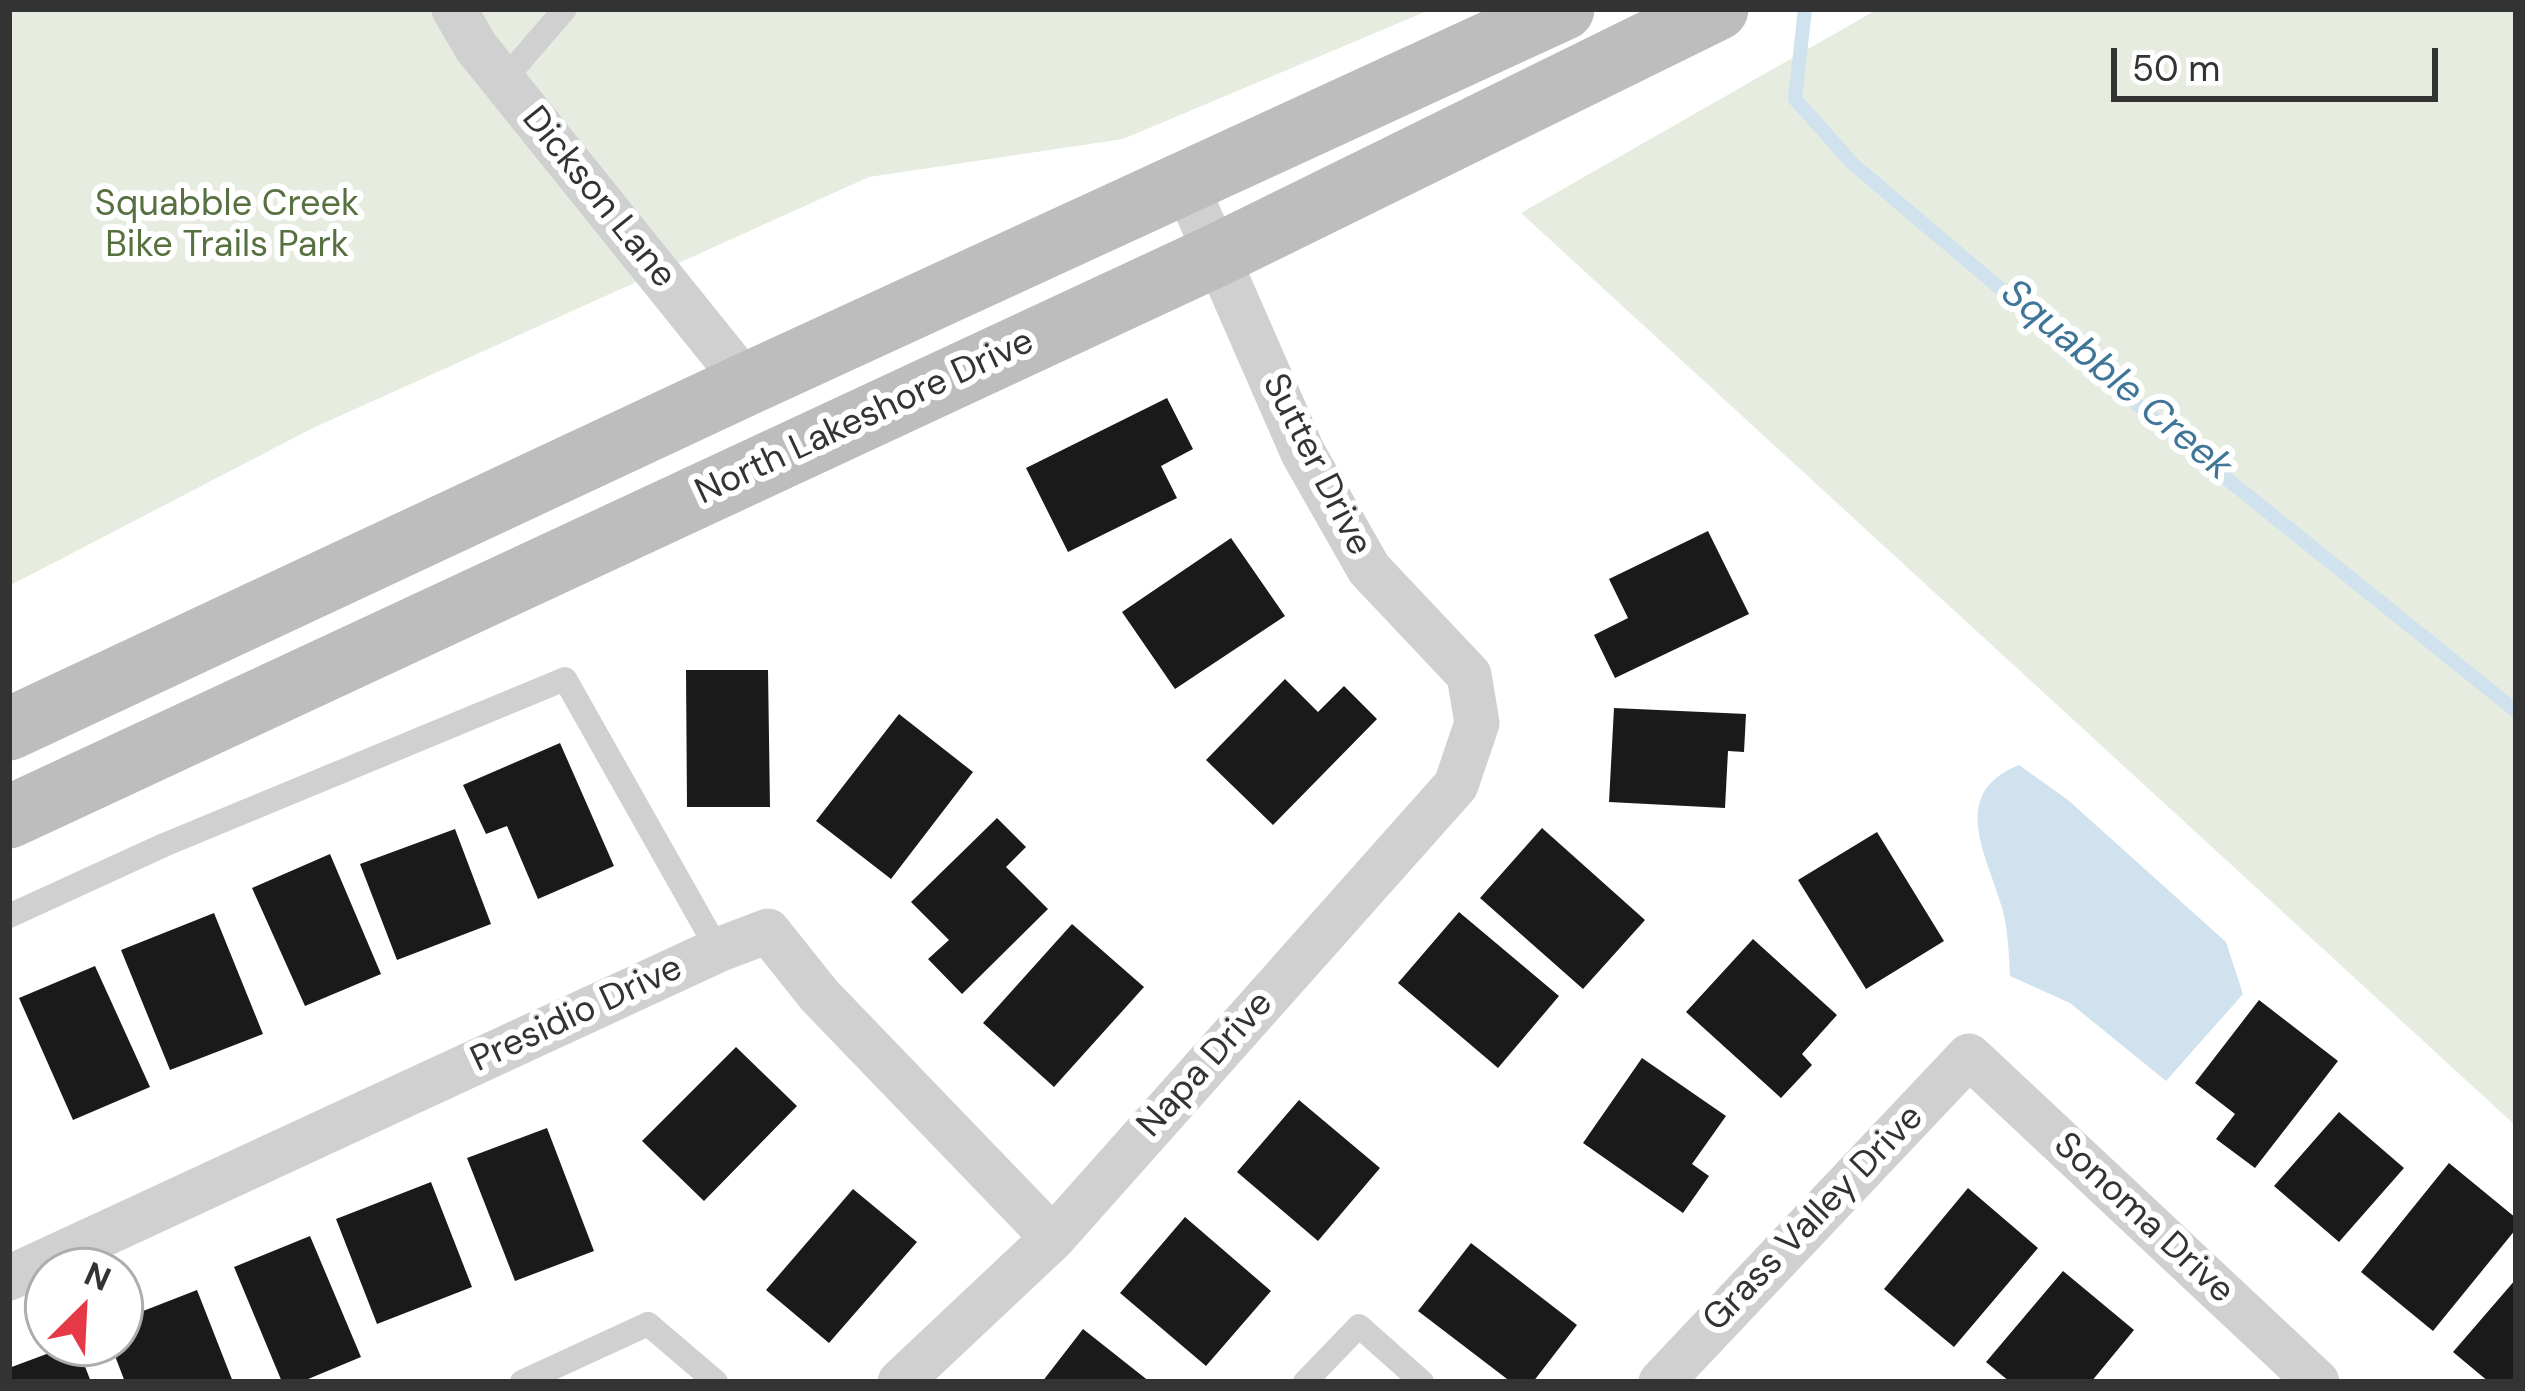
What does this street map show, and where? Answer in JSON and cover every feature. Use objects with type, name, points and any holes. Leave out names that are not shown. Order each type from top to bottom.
[{"type":"main road","points":[[9,729],[1563,9]]},
{"type":"main road","name":"North Lakeshore Drive","points":[[9,817],[1217,255],[1717,9]]},
{"type":"main road","points":[[747,384],[782,457]]},
{"type":"street","name":"Dickson Lane","points":[[454,9],[476,47],[747,384]]},
{"type":"street","name":"Sutter Drive","points":[[1186,183],[1303,453],[1369,569],[1469,675],[1477,723]]},
{"type":"street","name":"Napa Drive","points":[[900,1382],[1053,1238],[1456,785],[1477,723]]},
{"type":"street","name":"Presidio Drive","points":[[9,1278],[718,950],[768,932],[819,995],[1053,1238]]},
{"type":"street","name":"Grass Valley Drive","points":[[1661,1382],[1969,1057]]},
{"type":"street","name":"Sonoma Drive","points":[[1969,1057],[2317,1382]]},
{"type":"lane","points":[[503,81],[566,9]]},
{"type":"lane","points":[[9,916],[164,845],[566,680],[718,950]]},
{"type":"lane","points":[[522,1382],[648,1324],[716,1382]]},
{"type":"lane","points":[[1305,1382],[1359,1326],[1421,1382]]},
{"type":"green space","name":"Squabble Creek Bike Trails Park","points":[[9,9],[1432,9],[1123,139],[869,177],[311,429],[9,586]]},
{"type":"green space","points":[[1878,9],[2516,9],[2516,1126],[1521,213]]},
{"type":"water","points":[[2019,765],[2068,800],[2226,942],[2243,994],[2166,1081],[2070,1003],[2010,976],[2005,919],[1978,829],[1978,810],[1997,777]]},
{"type":"building","points":[[1167,398],[1193,449],[1161,466],[1177,498],[1068,552],[1026,468]]},
{"type":"building","points":[[1708,531],[1749,614],[1615,678],[1594,635],[1628,618],[1609,579]]},
{"type":"building","points":[[1231,538],[1285,616],[1175,689],[1122,612]]},
{"type":"building","points":[[686,670],[768,670],[770,807],[687,807]]},
{"type":"building","points":[[1285,679],[1318,712],[1344,686],[1377,719],[1273,825],[1206,760]]},
{"type":"building","points":[[1614,708],[1746,714],[1744,752],[1728,751],[1725,808],[1609,802]]},
{"type":"building","points":[[899,714],[973,772],[891,879],[816,821]]},
{"type":"building","points":[[560,743],[614,866],[538,899],[507,826],[486,834],[463,785]]},
{"type":"building","points":[[997,818],[1026,847],[1006,867],[1048,909],[962,994],[928,959],[949,940],[911,902]]},
{"type":"building","points":[[1542,828],[1645,920],[1583,989],[1480,898]]},
{"type":"building","points":[[455,829],[491,924],[397,960],[360,864]]},
{"type":"building","points":[[1877,832],[1944,941],[1866,989],[1798,880]]},
{"type":"building","points":[[330,854],[381,974],[305,1006],[252,888]]},
{"type":"building","points":[[1459,912],[1559,996],[1498,1068],[1398,983]]},
{"type":"building","points":[[214,913],[263,1034],[170,1070],[121,950]]},
{"type":"building","points":[[1072,924],[1144,987],[1054,1087],[983,1023]]},
{"type":"building","points":[[1753,939],[1837,1015],[1802,1054],[1812,1065],[1781,1098],[1686,1012]]},
{"type":"building","points":[[95,966],[150,1087],[73,1120],[19,998]]},
{"type":"building","points":[[2259,1000],[2338,1061],[2255,1168],[2216,1139],[2235,1114],[2195,1083]]},
{"type":"building","points":[[736,1047],[797,1106],[704,1201],[642,1141]]},
{"type":"building","points":[[1642,1058],[1726,1116],[1692,1164],[1709,1176],[1683,1213],[1583,1143]]},
{"type":"building","points":[[1299,1100],[1380,1168],[1318,1241],[1237,1172]]},
{"type":"building","points":[[2339,1112],[2404,1168],[2339,1242],[2274,1186]]},
{"type":"building","points":[[547,1128],[594,1251],[515,1281],[467,1158]]},
{"type":"building","points":[[2449,1163],[2516,1218],[2516,1229],[2433,1331],[2361,1272]]},
{"type":"building","points":[[431,1182],[472,1287],[377,1324],[336,1219]]},
{"type":"building","points":[[1968,1188],[2038,1248],[1954,1347],[1884,1289]]},
{"type":"building","points":[[853,1189],[917,1242],[829,1343],[766,1290]]},
{"type":"building","points":[[1185,1217],[1271,1291],[1206,1366],[1120,1293]]},
{"type":"building","points":[[310,1236],[361,1357],[301,1382],[282,1382],[234,1267]]},
{"type":"building","points":[[1471,1243],[1577,1325],[1533,1382],[1511,1382],[1418,1311]]},
{"type":"building","points":[[2063,1271],[2134,1330],[2091,1382],[2010,1382],[1986,1362]]},
{"type":"building","points":[[2516,1279],[2516,1382],[2489,1382],[2453,1352]]},
{"type":"building","points":[[197,1290],[233,1382],[125,1382],[119,1367],[144,1367],[144,1311]]},
{"type":"building","points":[[1083,1329],[1150,1382],[1042,1382]]},
{"type":"building","points":[[24,1362],[24,1367],[85,1367],[91,1382],[9,1382],[9,1368]]},
{"type":"waterway","name":"Squabble Creek","points":[[1805,9],[1795,99],[1853,164],[2191,450],[2516,711]]}]
